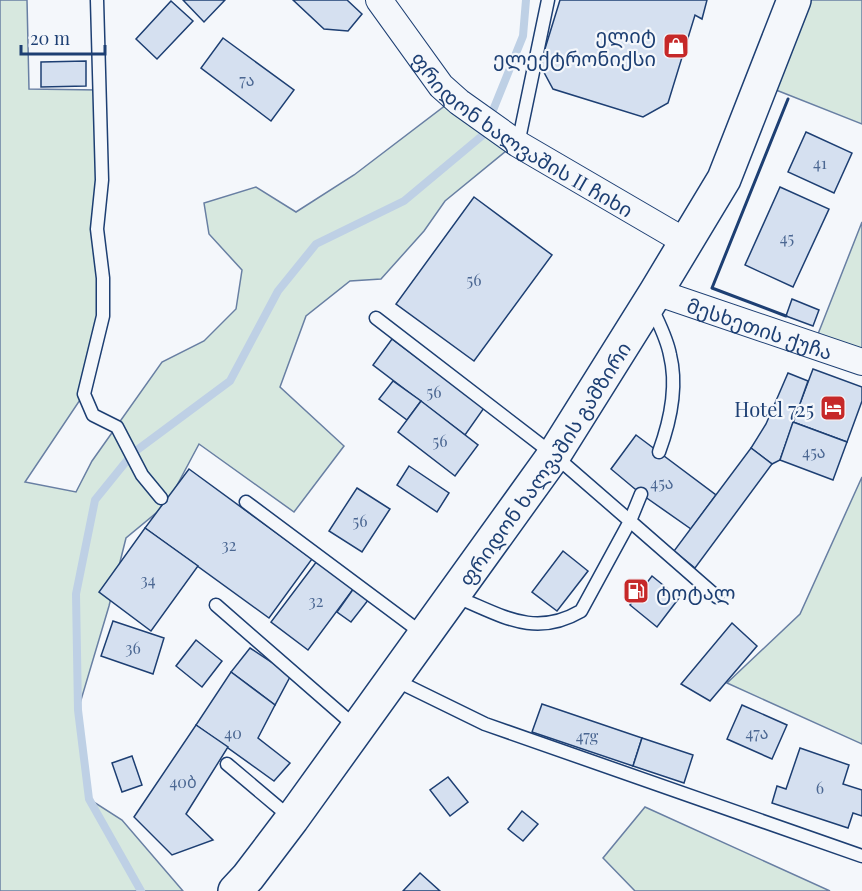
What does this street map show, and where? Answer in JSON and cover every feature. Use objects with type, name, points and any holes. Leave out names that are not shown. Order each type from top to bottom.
[{"type":"highway","name":"ფრიდონ ხალვაშის გამზირი","points":[[234,891],[248,877],[292,819],[554,455],[724,179],[794,0]]},
{"type":"street","name":"ფრიდონ ხალვაშის II ჩიხი","points":[[379,0],[441,86],[459,102],[518,144],[686,242]]},
{"type":"street","name":"მესხეთის ქუჩა","points":[[653,297],[862,362]]},
{"type":"lane","points":[[97,0],[102,180],[97,229],[103,278],[103,316],[84,394],[93,415],[117,427],[142,475],[161,498]]},
{"type":"lane","points":[[518,144],[548,0]]},
{"type":"lane","points":[[653,297],[670,355],[673,389],[667,429],[659,452]]},
{"type":"lane","points":[[376,318],[554,455],[717,597]]},
{"type":"lane","points":[[453,595],[521,623],[543,625],[567,619],[580,611],[630,521],[641,494]]},
{"type":"lane","points":[[246,502],[425,635]]},
{"type":"lane","points":[[216,604],[357,728]]},
{"type":"lane","points":[[393,679],[485,724],[862,856]]},
{"type":"lane","points":[[228,764],[292,819]]},
{"type":"shaded area","points":[[0,0],[27,0],[29,89],[99,90],[103,278],[84,394],[25,482],[76,492],[92,461],[162,362],[204,341],[236,309],[242,270],[209,234],[204,203],[256,187],[296,212],[354,175],[446,105],[511,147],[445,201],[424,231],[381,279],[350,281],[306,316],[280,387],[344,446],[294,512],[199,444],[167,504],[126,538],[109,606],[78,710],[89,799],[122,820],[183,891],[0,891]]},
{"type":"shaded area","points":[[805,0],[862,0],[862,124],[771,88]]},
{"type":"shaded area","points":[[862,222],[862,349],[818,334]]},
{"type":"shaded area","points":[[862,477],[862,744],[727,683],[800,614]]},
{"type":"shaded area","points":[[645,807],[830,891],[635,891],[603,858]]},
{"type":"building","points":[[183,0],[225,0],[204,22]]},
{"type":"building","points":[[293,0],[347,0],[362,14],[348,31],[324,29]]},
{"type":"building","points":[[560,0],[707,0],[702,19],[695,15],[668,103],[643,117],[553,89],[540,65]]},
{"type":"building","points":[[171,1],[193,21],[157,59],[136,39]]},
{"type":"building","points":[[223,38],[294,90],[271,121],[201,68]]},
{"type":"building","points":[[86,61],[86,86],[41,87],[41,62]]},
{"type":"building","points":[[806,132],[852,153],[834,193],[788,172]]},
{"type":"building","points":[[780,187],[829,209],[793,287],[745,265]]},
{"type":"building","points":[[474,197],[552,255],[474,361],[396,304]]},
{"type":"building","points":[[792,299],[819,310],[813,326],[786,316]]},
{"type":"building","points":[[392,339],[484,408],[465,435],[373,365]]},
{"type":"building","points":[[813,369],[862,387],[862,401],[847,442],[793,422]]},
{"type":"building","points":[[788,373],[808,381],[780,460],[772,464],[751,448],[766,424]]},
{"type":"building","points":[[393,381],[421,401],[407,420],[379,399]]},
{"type":"building","points":[[421,401],[478,445],[455,476],[398,432]]},
{"type":"building","points":[[793,422],[847,442],[833,480],[780,460]]},
{"type":"building","points":[[636,435],[716,495],[691,529],[641,494],[611,469]]},
{"type":"building","points":[[751,448],[772,464],[695,568],[674,551]]},
{"type":"building","points":[[409,466],[449,493],[437,512],[397,485]]},
{"type":"building","points":[[189,469],[312,559],[269,618],[145,528]]},
{"type":"building","points":[[357,488],[390,509],[362,552],[329,531]]},
{"type":"building","points":[[145,528],[198,566],[151,631],[99,592]]},
{"type":"building","points":[[563,551],[588,571],[557,611],[532,592]]},
{"type":"building","points":[[317,561],[354,588],[308,650],[271,622]]},
{"type":"building","points":[[652,576],[679,598],[657,627],[630,605]]},
{"type":"building","points":[[354,588],[369,599],[351,622],[337,612]]},
{"type":"building","points":[[113,621],[164,638],[153,674],[101,656]]},
{"type":"building","points":[[732,623],[757,646],[710,701],[681,684]]},
{"type":"building","points":[[196,640],[222,661],[202,687],[176,666]]},
{"type":"building","points":[[250,648],[291,675],[275,705],[231,672]]},
{"type":"building","points":[[231,672],[275,705],[258,738],[290,763],[274,781],[196,725]]},
{"type":"building","points":[[542,704],[642,738],[633,766],[532,732]]},
{"type":"building","points":[[742,705],[787,725],[772,759],[727,739]]},
{"type":"building","points":[[196,725],[228,747],[186,814],[213,840],[172,855],[134,817]]},
{"type":"building","points":[[642,738],[693,755],[684,783],[633,766]]},
{"type":"building","points":[[800,748],[849,765],[843,784],[862,790],[862,816],[853,813],[848,828],[772,803],[777,786],[786,789]]},
{"type":"building","points":[[132,756],[142,785],[122,792],[112,763]]},
{"type":"building","points":[[448,777],[468,802],[450,816],[430,790]]},
{"type":"building","points":[[522,811],[538,824],[523,841],[508,829]]},
{"type":"building","points":[[420,873],[440,891],[403,891]]},
{"type":"waterway","points":[[141,891],[89,799],[78,710],[76,594],[95,500],[133,453],[230,381],[278,291],[316,244],[404,201],[483,135],[523,36],[526,0]]},
{"type":"wall","points":[[786,316],[712,288],[788,99]]},
{"type":"place","name":"ელიტ ელექტრონიქსი","points":[[676,46]]},
{"type":"place","name":"Hotel 725","points":[[833,408]]},
{"type":"place","name":"ტოტალ","points":[[636,591]]}]
